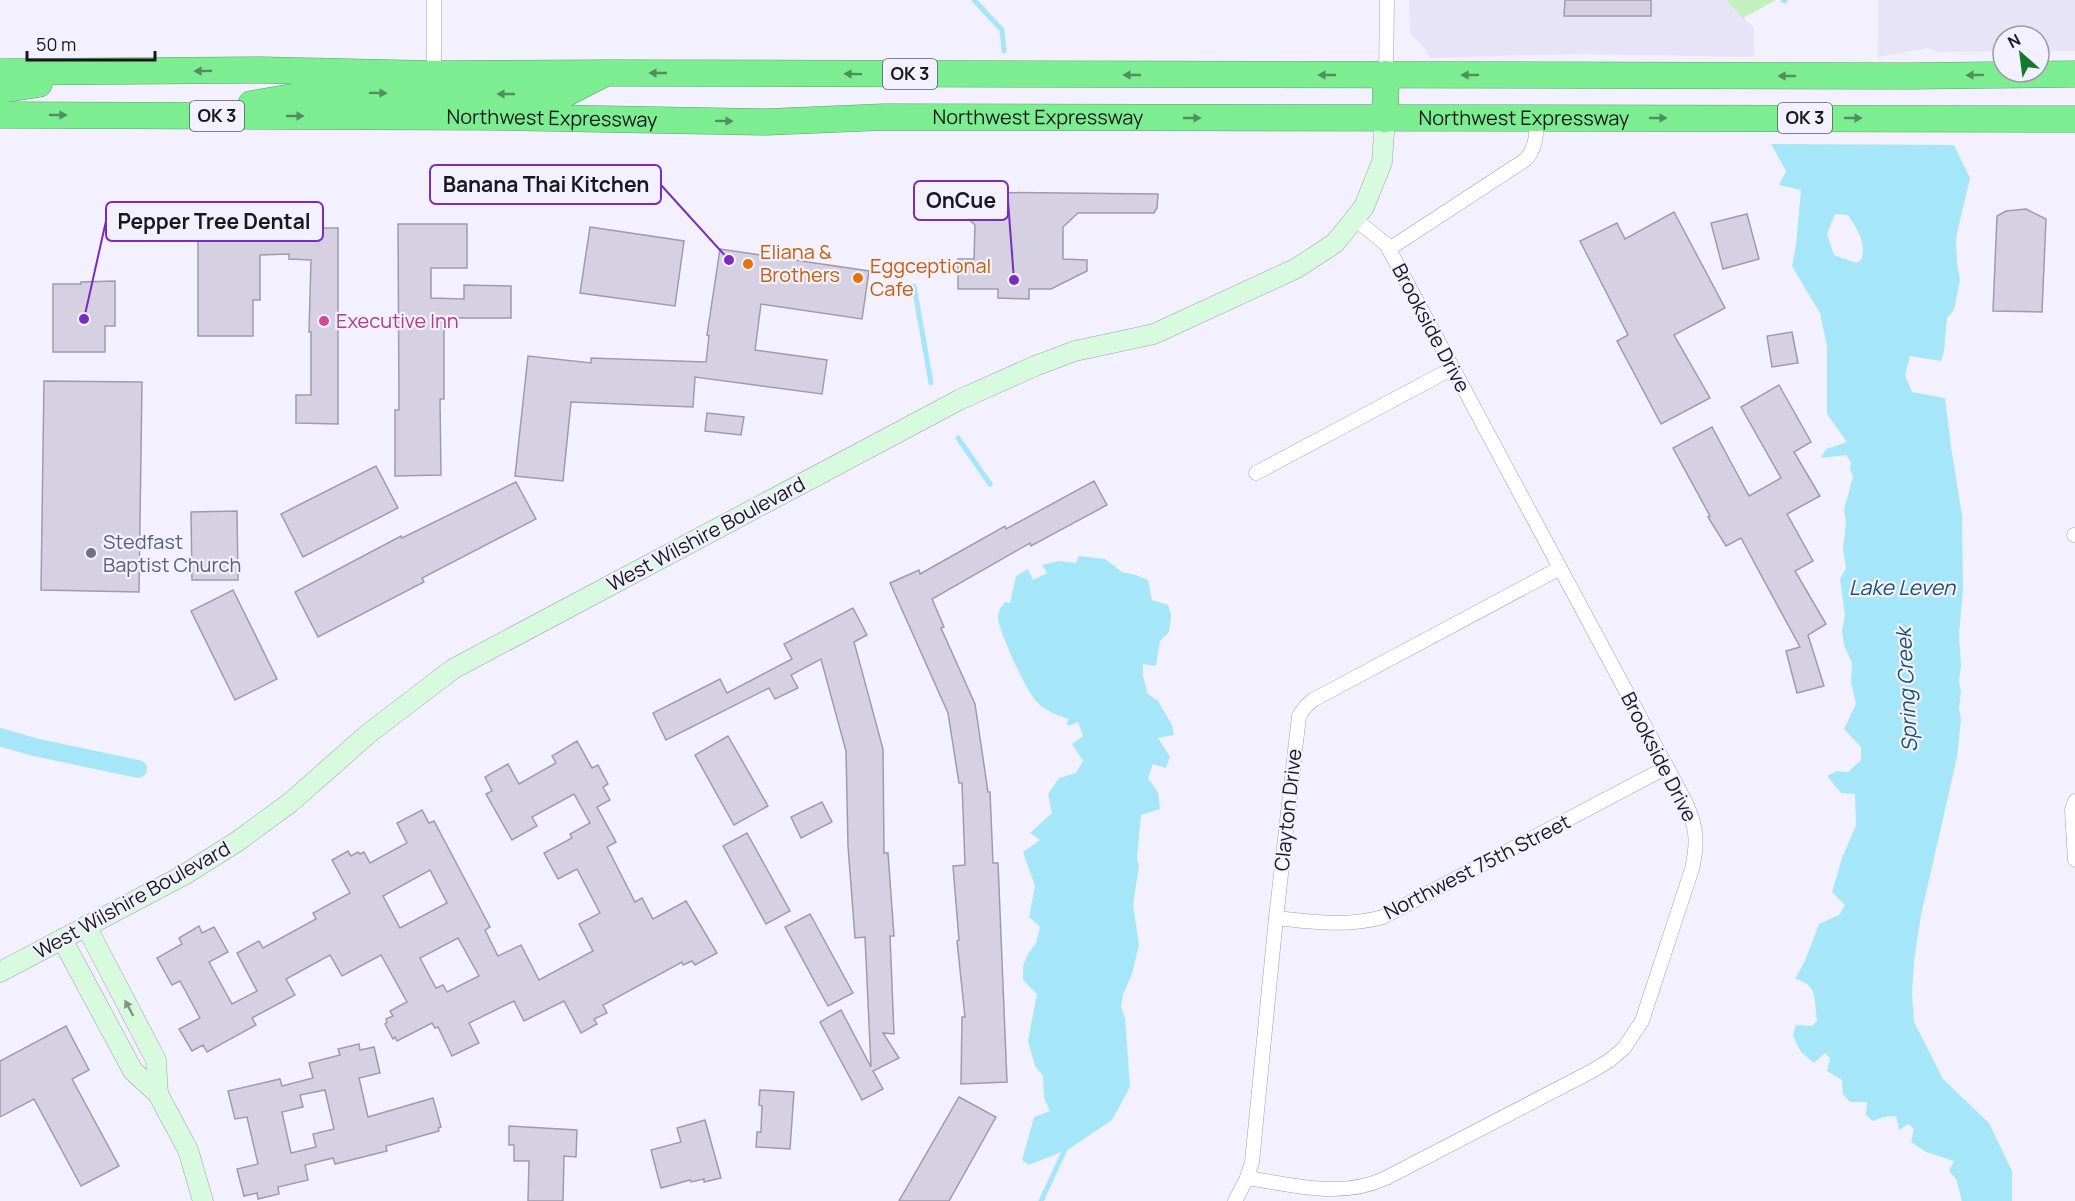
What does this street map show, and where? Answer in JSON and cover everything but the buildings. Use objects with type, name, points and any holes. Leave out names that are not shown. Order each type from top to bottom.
[{"type":"highway","name":"Northwest Expressway","points":[[0,72],[261,70],[434,95],[766,122],[885,117],[2075,119]]},
{"type":"highway","points":[[0,90],[110,72]]},
{"type":"highway","name":"Northwest Expressway","points":[[0,115],[186,116],[434,95],[608,73],[1909,76],[2075,74]]},
{"type":"highway","points":[[1385,119],[1386,74]]},
{"type":"main road","name":"West Wilshire Boulevard","points":[[0,972],[184,875],[238,841],[291,802],[404,705],[453,669],[958,400],[1075,351],[1154,334],[1232,300],[1297,268],[1335,243],[1356,220],[1370,196],[1382,162],[1385,119]]},
{"type":"main road","points":[[86,926],[156,1060],[158,1094]]},
{"type":"main road","points":[[62,939],[133,1071],[158,1094],[188,1150],[203,1201]]},
{"type":"street","points":[[434,0],[434,95]]},
{"type":"street","points":[[1386,74],[1387,0]]},
{"type":"street","points":[[1389,249],[1525,160],[1535,144],[1537,117]]},
{"type":"street","name":"Brookside Drive","points":[[1247,1178],[1363,1194],[1386,1178],[1610,1060],[1635,1035],[1642,1021],[1692,869],[1697,846],[1692,815],[1389,249],[1356,220]]},
{"type":"street","points":[[1256,473],[1453,368]]},
{"type":"street","name":"Clayton Drive","points":[[1235,1201],[1247,1178],[1252,1162],[1299,716],[1313,700],[1560,568]]},
{"type":"street","name":"Northwest 75th Street","points":[[1276,918],[1333,924],[1383,917],[1667,767]]},
{"type":"street","points":[[2075,801],[2072,810],[2075,860]]},
{"type":"shaded area","points":[[1409,0],[1726,0],[1754,28],[1754,57],[1571,54],[1430,58],[1426,50],[1410,33]]},
{"type":"shaded area","points":[[1878,0],[2075,0],[2075,51],[2051,51],[2051,24],[1991,24],[1991,51],[1941,52],[1928,48],[1878,57]]},
{"type":"green space","points":[[1726,0],[1776,0],[1743,18]]},
{"type":"water","name":"Lake Leven","points":[[1771,144],[1954,145],[1970,178],[1956,238],[1960,280],[1954,310],[1947,318],[1941,361],[1910,356],[1905,375],[1912,392],[1945,398],[1962,515],[1963,589],[1959,635],[1961,719],[1957,757],[1921,915],[1912,993],[1914,1022],[1943,1079],[1989,1123],[2012,1171],[2012,1201],[1962,1201],[1956,1179],[1949,1171],[1954,1161],[1926,1152],[1911,1142],[1914,1129],[1908,1124],[1899,1130],[1896,1116],[1873,1121],[1866,1115],[1867,1102],[1850,1102],[1843,1094],[1842,1080],[1827,1071],[1830,1058],[1825,1053],[1814,1063],[1801,1052],[1793,1036],[1796,1025],[1812,1026],[1817,1021],[1815,1000],[1811,989],[1802,981],[1795,979],[1805,961],[1819,924],[1839,915],[1845,905],[1832,892],[1842,858],[1856,825],[1855,794],[1841,793],[1827,776],[1837,771],[1848,772],[1861,760],[1861,747],[1844,729],[1856,704],[1851,682],[1852,663],[1844,645],[1842,631],[1845,615],[1840,579],[1846,568],[1843,549],[1846,522],[1844,509],[1853,477],[1851,462],[1846,455],[1821,458],[1826,449],[1847,442],[1827,414],[1827,346],[1820,313],[1792,266],[1801,190],[1779,185],[1786,171]],"holes":[[[1835,214],[1848,215],[1862,242],[1863,254],[1861,260],[1856,263],[1834,255],[1827,234]]]},
{"type":"water","points":[[1079,556],[1105,559],[1122,572],[1148,580],[1152,600],[1168,605],[1171,615],[1169,632],[1160,641],[1156,666],[1143,664],[1143,676],[1148,694],[1158,701],[1172,725],[1174,735],[1158,738],[1170,757],[1166,768],[1153,764],[1148,778],[1158,792],[1160,809],[1141,815],[1137,858],[1139,866],[1133,905],[1139,945],[1121,1007],[1125,1018],[1130,1087],[1112,1120],[1069,1149],[1029,1165],[1022,1160],[1034,1117],[1050,1111],[1044,1098],[1043,1076],[1035,1066],[1028,1041],[1037,994],[1023,980],[1023,966],[1036,943],[1040,927],[1029,917],[1035,886],[1023,852],[1040,840],[1030,833],[1052,813],[1048,794],[1059,778],[1076,773],[1083,761],[1072,744],[1083,736],[1078,722],[1068,726],[1069,719],[1047,710],[1032,695],[1008,648],[998,616],[1005,602],[1010,603],[1016,576],[1028,569],[1033,580],[1047,573],[1042,565],[1059,561],[1076,563]]},
{"type":"waterway","points":[[974,0],[1002,30],[1004,51]]},
{"type":"waterway","points":[[914,286],[931,383]]},
{"type":"waterway","points":[[958,438],[990,484]]},
{"type":"waterway","points":[[0,737],[34,747],[138,769]]},
{"type":"waterway","points":[[1041,1201],[1068,1143]]},
{"type":"place","name":"Banana Thai Kitchen","points":[[729,260]]},
{"type":"place","name":"Eliana & Brothers","points":[[748,264]]},
{"type":"place","name":"Eggceptional Cafe","points":[[858,278]]},
{"type":"place","name":"OnCue","points":[[1014,280]]},
{"type":"place","name":"Pepper Tree Dental","points":[[84,319]]},
{"type":"place","name":"Executive Inn","points":[[324,321]]},
{"type":"place","name":"Stedfast Baptist Church","points":[[91,553]]},
{"type":"water label","name":"Spring Creek","points":[[1907,690]]}]
